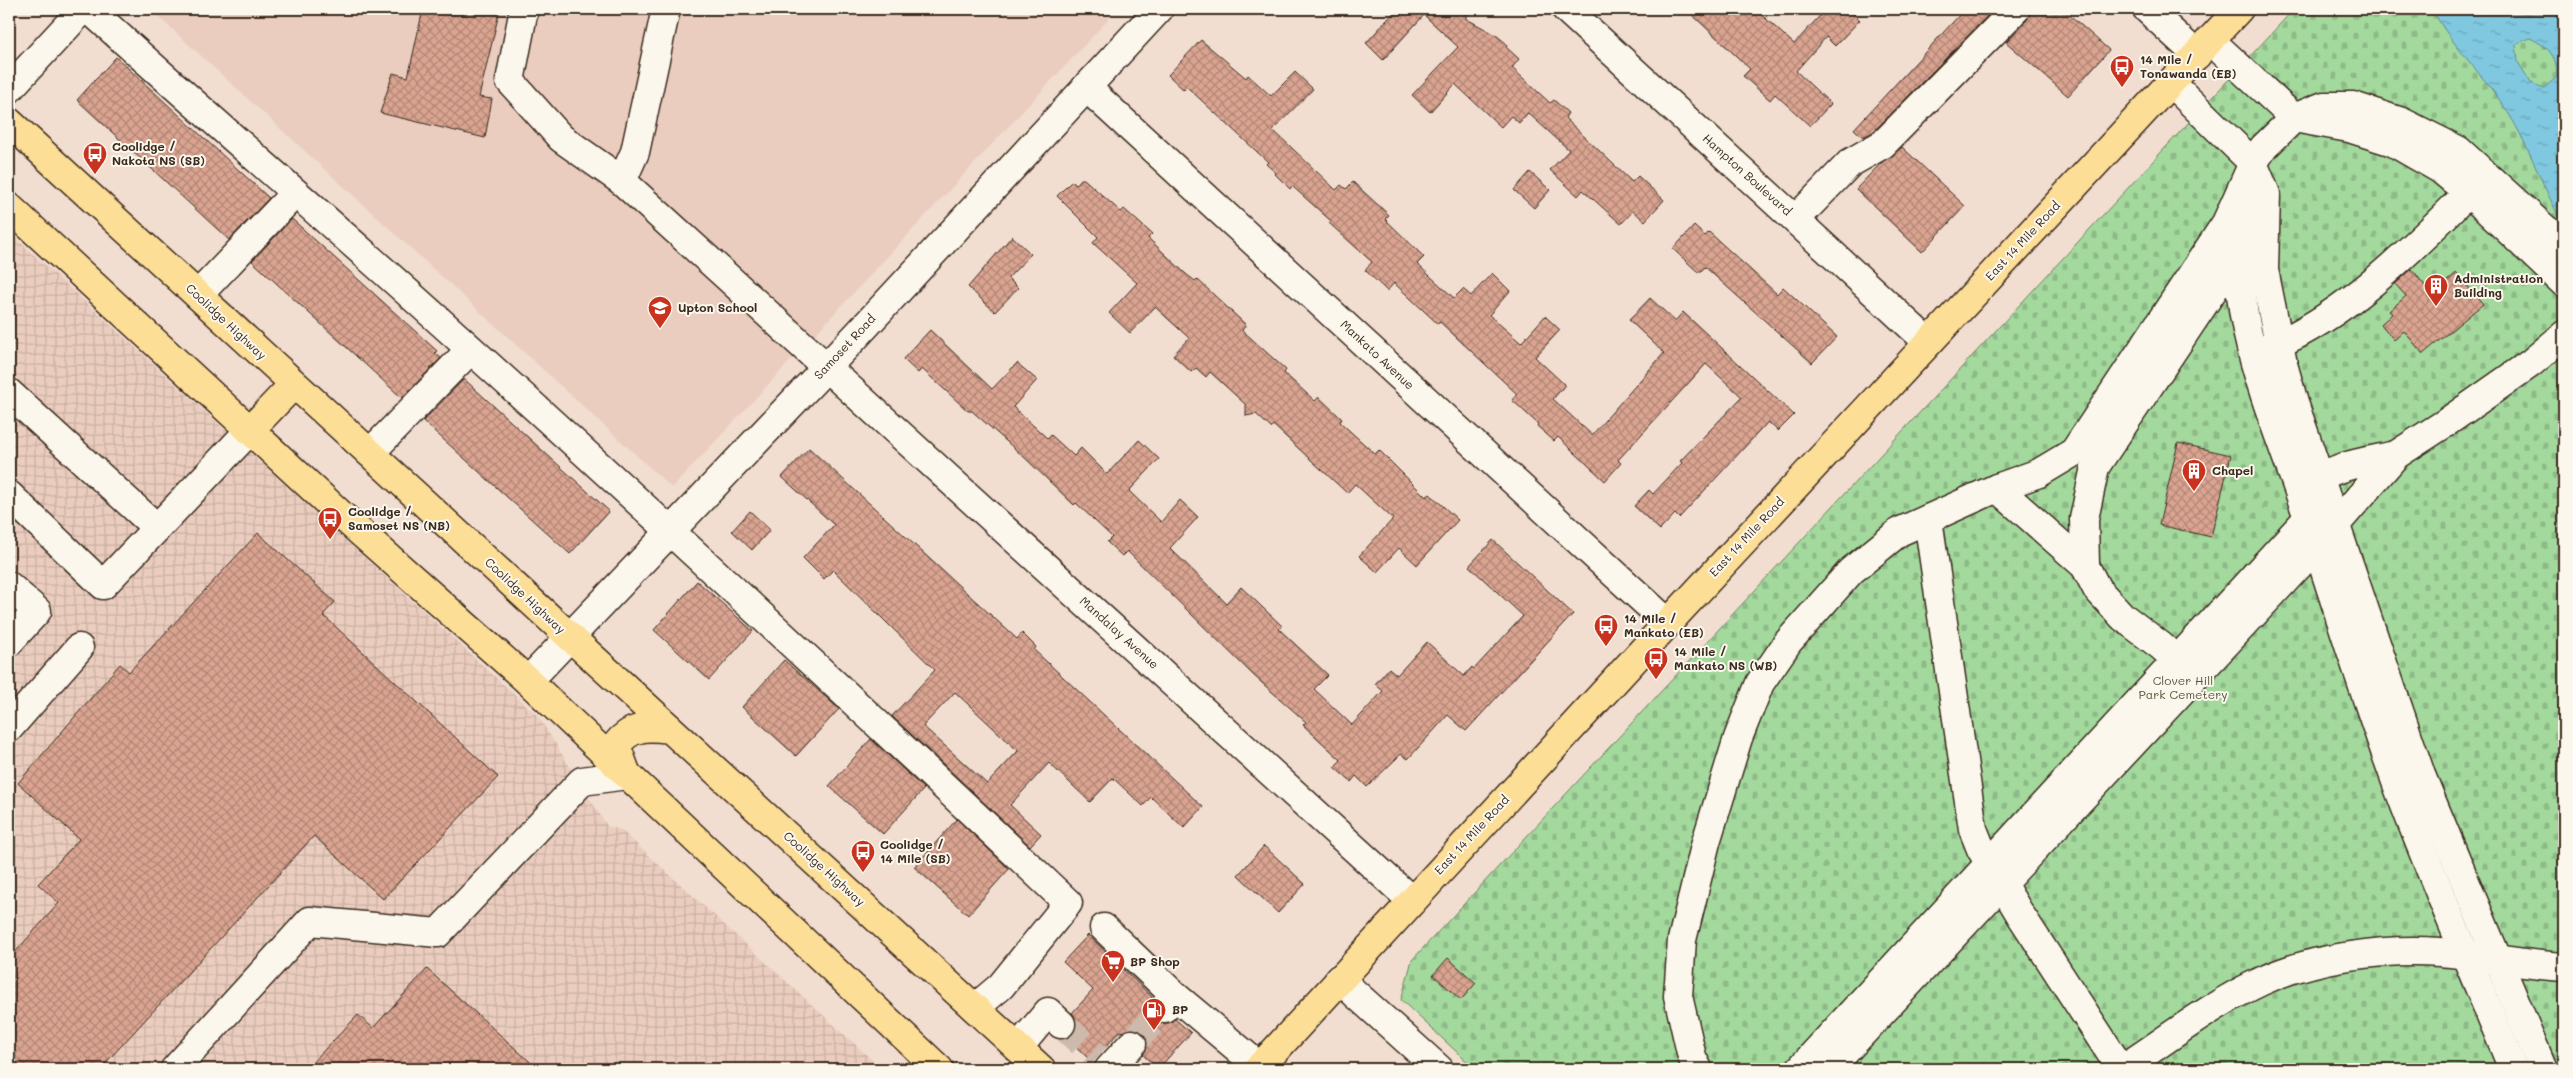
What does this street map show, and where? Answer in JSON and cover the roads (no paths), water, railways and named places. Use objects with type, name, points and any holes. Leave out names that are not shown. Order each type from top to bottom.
[{"type":"main road","name":"East 14 Mile Road","points":[[1259,1068],[1411,900],[1668,622],[2239,9]]},
{"type":"main road","name":"Coolidge Highway","points":[[9,122],[1041,1069]]},
{"type":"main road","points":[[9,207],[441,606],[528,681],[939,1069]]},
{"type":"main road","points":[[250,430],[294,384]]},
{"type":"main road","points":[[627,775],[616,745],[623,736],[645,726],[669,729]]},
{"type":"street","points":[[9,89],[83,9]]},
{"type":"street","points":[[89,9],[670,532],[1068,903],[1001,986],[975,1008]]},
{"type":"street","name":"Mandalay Avenue","points":[[524,9],[510,81],[561,138],[622,181],[1411,900]]},
{"type":"street","points":[[622,181],[635,152],[666,9]]},
{"type":"street","name":"Samoset Road","points":[[528,681],[571,638],[827,366],[1159,9]]},
{"type":"street","name":"Hampton Boulevard","points":[[1566,9],[1928,342]]},
{"type":"street","points":[[1796,219],[1850,163],[1883,144],[2016,9]]},
{"type":"street","points":[[2147,9],[2204,47],[2294,118],[2350,128],[2393,142],[2440,168],[2478,184],[2564,246]]},
{"type":"street","points":[[2171,83],[2253,163],[2266,194],[2264,270],[2279,344],[2294,403],[2317,546],[2353,661],[2396,781],[2513,1069]]},
{"type":"street","name":"Mankato Avenue","points":[[1086,88],[1668,622]]},
{"type":"street","points":[[2085,566],[2084,460],[2226,223],[2253,163],[2264,147],[2294,118]]},
{"type":"street","points":[[2253,163],[2240,224],[2238,271],[2253,354],[2273,423],[2309,496],[2336,525],[2421,775],[2543,1069]]},
{"type":"street","points":[[2478,184],[2564,283]]},
{"type":"street","points":[[2253,354],[2279,344],[2304,331],[2346,303],[2401,257],[2478,184]]},
{"type":"street","points":[[198,296],[295,193]]},
{"type":"street","points":[[1698,1069],[1692,1057],[1678,996],[1682,940],[1706,842],[1738,738],[1760,683],[1788,642],[1851,571],[1899,532],[1997,488],[2084,460],[2238,253]]},
{"type":"street","points":[[1829,1069],[1996,874],[2186,668],[2317,546],[2396,455],[2448,422],[2531,363],[2564,335]]},
{"type":"street","points":[[370,453],[470,350]]},
{"type":"street","points":[[9,393],[157,528]]},
{"type":"street","points":[[9,495],[103,585],[250,430]]},
{"type":"street","points":[[2186,668],[2309,496],[2357,464],[2396,455]]},
{"type":"street","points":[[1997,488],[2085,566],[2097,589],[2123,617],[2186,668]]},
{"type":"street","points":[[1928,519],[1973,829],[1996,874],[2121,1069],[2224,1001],[2264,980],[2305,965],[2354,956],[2401,952],[2439,952],[2564,967]]},
{"type":"street","points":[[9,586],[37,611],[9,642]]},
{"type":"street","points":[[9,728],[79,648]]},
{"type":"street","points":[[176,1069],[310,921],[438,933],[582,782],[627,775]]},
{"type":"street","points":[[1800,1069],[1996,874]]},
{"type":"street","points":[[1104,928],[1169,1002],[1259,1068]]},
{"type":"street","points":[[1340,979],[1439,1069]]},
{"type":"street","points":[[1018,1048],[1048,1012],[1061,1024]]},
{"type":"street","points":[[1107,1066],[1132,1044]]},
{"type":"water","points":[[2432,9],[2558,9],[2564,13],[2564,224],[2509,114],[2440,23]],"holes":[[[2530,38],[2543,45],[2551,53],[2555,63],[2557,77],[2544,88],[2531,83],[2518,62],[2516,44]]]},
{"type":"tunnel","points":[[1132,1044],[1164,1008]]},
{"type":"tunnel","points":[[1061,1024],[1097,1057]]},
{"type":"place","name":"14 Mile / Tonawanda (EB)","points":[[2122,88]]},
{"type":"place","name":"Coolidge / Nakota NS (SB)","points":[[95,175]]},
{"type":"place","name":"Administration Building","points":[[2436,307]]},
{"type":"place","name":"Upton School","points":[[660,329]]},
{"type":"place","name":"Chapel","points":[[2194,492]]},
{"type":"place","name":"Coolidge / Samoset NS (NB)","points":[[330,540]]},
{"type":"place","name":"14 Mile / Mankato (EB)","points":[[1606,647]]},
{"type":"place","name":"14 Mile / Mankato NS (WB)","points":[[1656,680]]},
{"type":"place","name":"Coolidge / 14 Mile (SB)","points":[[863,873]]},
{"type":"place","name":"BP Shop","points":[[1113,983]]},
{"type":"place","name":"BP","points":[[1154,1031]]},
{"type":"park label","name":"Clover Hill Park Cemetery","points":[[2183,688]]}]
